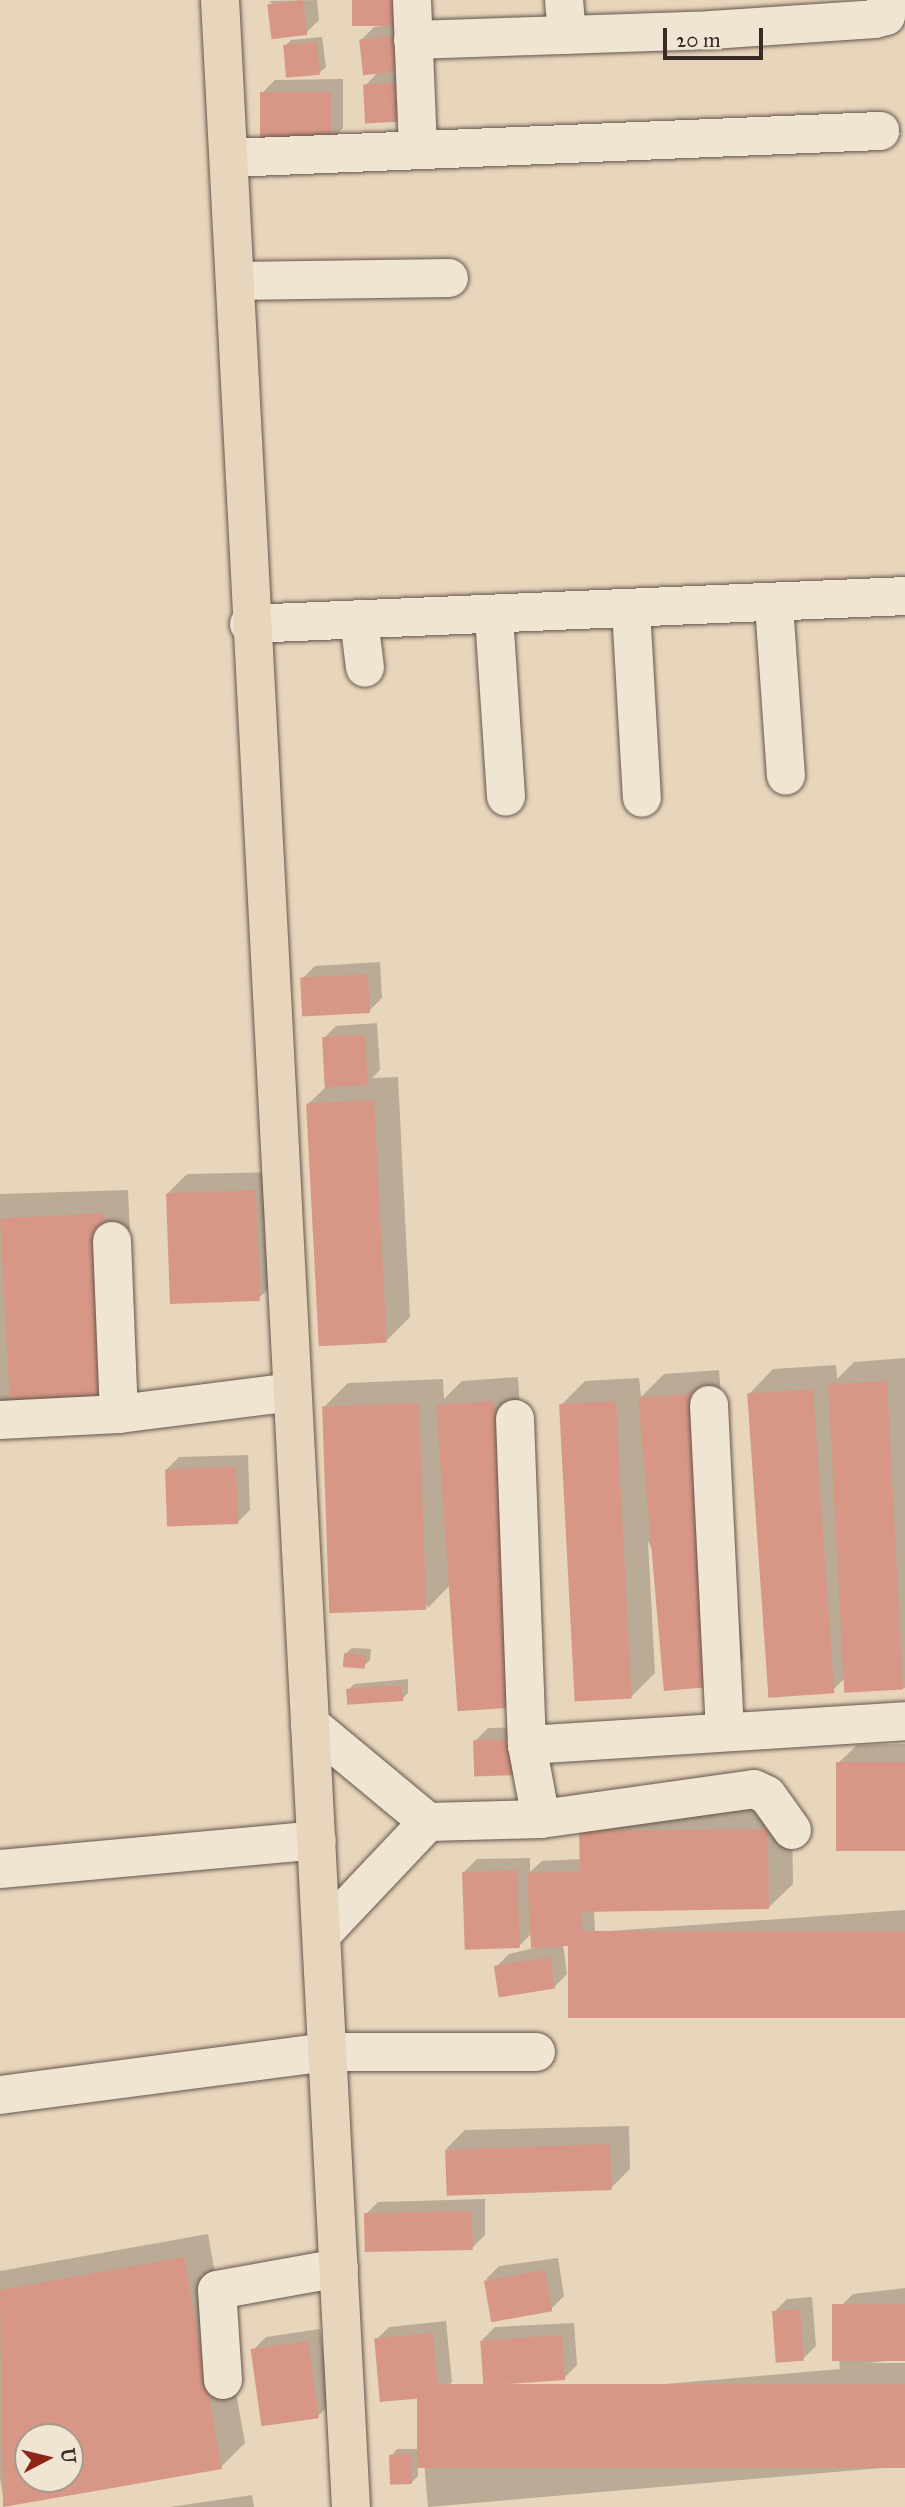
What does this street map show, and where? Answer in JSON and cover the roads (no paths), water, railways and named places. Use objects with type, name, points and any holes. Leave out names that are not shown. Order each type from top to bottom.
[{"type":"main road","points":[[220,0],[230,158],[249,624],[317,1840],[351,2507]]},
{"type":"street","points":[[412,0],[418,150]]},
{"type":"street","points":[[413,40],[565,17],[709,15],[875,19],[886,16],[886,0]]},
{"type":"street","points":[[230,158],[880,131]]},
{"type":"street","points":[[235,281],[449,278]]},
{"type":"street","points":[[249,624],[774,605],[905,596]]},
{"type":"street","points":[[774,605],[786,776]]},
{"type":"street","points":[[631,609],[642,798]]},
{"type":"street","points":[[494,616],[506,797]]},
{"type":"street","points":[[359,618],[365,668]]},
{"type":"street","points":[[112,1241],[120,1414]]},
{"type":"street","points":[[0,1420],[120,1414],[292,1392]]},
{"type":"street","points":[[709,1405],[724,1732]]},
{"type":"street","points":[[515,1419],[527,1745],[541,1819]]},
{"type":"street","points":[[527,1745],[905,1721]]},
{"type":"street","points":[[310,1724],[428,1822],[541,1819],[754,1789],[767,1795],[792,1830]]},
{"type":"street","points":[[322,1934],[428,1822]]},
{"type":"street","points":[[0,1868],[317,1840]]},
{"type":"street","points":[[0,2095],[328,2052],[536,2052]]},
{"type":"street","points":[[223,2380],[217,2290],[339,2268]]}]
